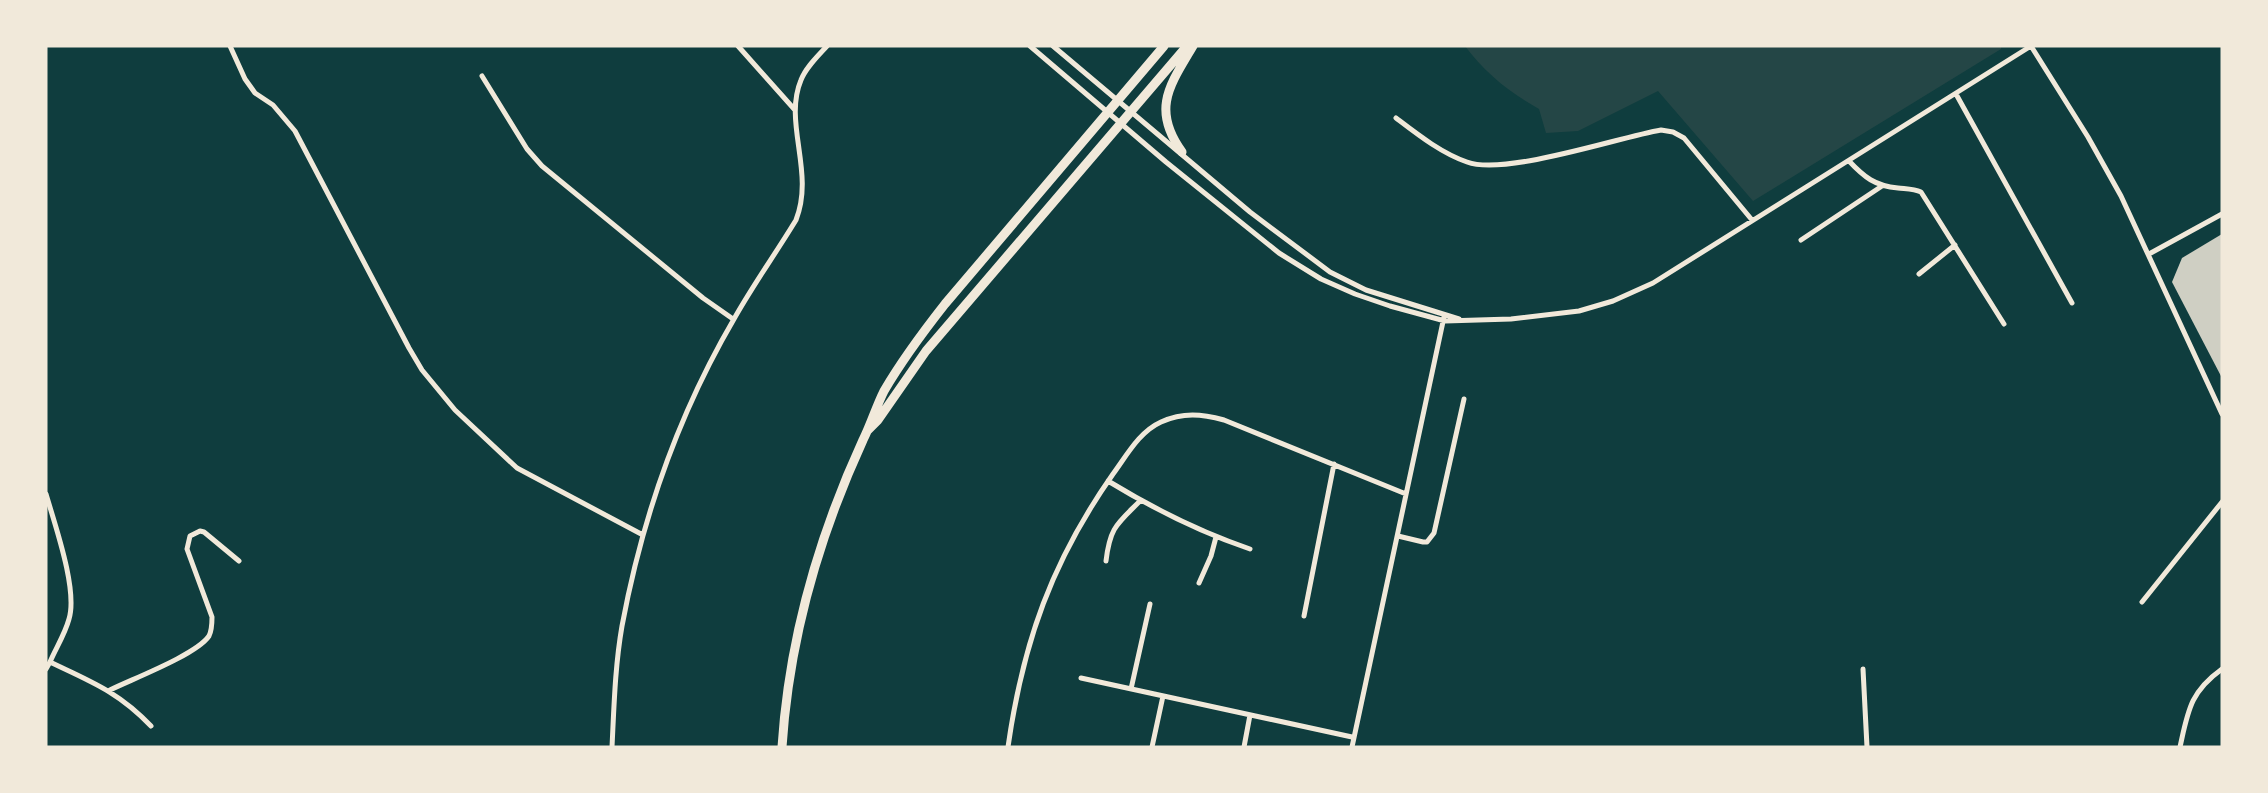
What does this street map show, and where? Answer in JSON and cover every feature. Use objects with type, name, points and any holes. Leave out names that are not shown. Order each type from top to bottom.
[{"type":"street","points":[[230,46],[254,94],[273,104],[296,131],[397,326],[422,370],[449,403],[517,468],[643,535]]},
{"type":"street","points":[[738,46],[795,110]]},
{"type":"street","points":[[612,747],[616,670],[622,626],[643,535],[666,465],[692,399],[733,319],[796,220],[802,207],[804,179],[795,110],[796,92],[802,78],[827,46]]},
{"type":"street","points":[[1030,46],[1120,124],[1295,264],[1321,279],[1355,294],[1390,306],[1444,320],[1511,319],[1579,311],[1614,301],[1654,283],[2031,46],[2088,137],[2121,196],[2222,414]]},
{"type":"street","points":[[1053,46],[1182,152],[1250,212],[1330,272],[1383,296],[1462,320]]},
{"type":"street","points":[[782,747],[791,665],[806,596],[826,530],[872,417],[888,386],[910,351],[940,310],[1164,46]]},
{"type":"street","points":[[867,431],[878,420],[926,351],[1187,46]]},
{"type":"street","points":[[1182,152],[1174,142],[1169,127],[1166,98],[1172,80],[1193,46]]},
{"type":"street","points":[[482,76],[527,149],[542,166],[703,298],[733,319]]},
{"type":"street","points":[[1956,94],[2072,303]]},
{"type":"street","points":[[1396,118],[1452,155],[1468,162],[1482,165],[1537,159],[1661,130],[1673,132],[1684,138],[1752,220]]},
{"type":"street","points":[[1849,161],[1867,179],[1882,186],[1921,192],[2004,324]]},
{"type":"street","points":[[1801,240],[1882,186]]},
{"type":"street","points":[[2149,254],[2222,214]]},
{"type":"street","points":[[1919,274],[1955,245]]},
{"type":"street","points":[[1352,747],[1352,737],[1398,536],[1444,313]]},
{"type":"street","points":[[1398,536],[1427,542],[1434,533],[1464,399]]},
{"type":"street","points":[[1008,747],[1014,702],[1026,651],[1046,595],[1075,536],[1108,481],[1135,444],[1149,429],[1162,422],[1189,414],[1224,420],[1406,494]]},
{"type":"street","points":[[1304,616],[1334,464]]},
{"type":"street","points":[[1108,481],[1140,501],[1216,538],[1250,549]]},
{"type":"street","points":[[46,494],[70,583],[71,599],[69,619],[46,669]]},
{"type":"street","points":[[1106,561],[1108,541],[1113,528],[1140,501]]},
{"type":"street","points":[[2142,602],[2222,502]]},
{"type":"street","points":[[110,690],[175,659],[202,643],[208,636],[212,627],[212,617],[187,549],[190,536],[200,531],[204,532],[240,561]]},
{"type":"street","points":[[1200,583],[1212,556],[1216,538]]},
{"type":"street","points":[[1132,689],[1150,604]]},
{"type":"street","points":[[50,662],[110,690],[138,711],[151,726]]},
{"type":"street","points":[[1863,669],[1867,747]]},
{"type":"street","points":[[2180,747],[2194,697],[2200,687],[2222,669]]},
{"type":"street","points":[[1081,678],[1352,737]]},
{"type":"street","points":[[1152,747],[1163,696]]},
{"type":"street","points":[[1244,747],[1250,715]]},
{"type":"shaded area","points":[[1465,46],[2001,46],[2001,49],[1753,201],[1658,91],[1578,131],[1546,133],[1539,109],[1498,81],[1480,65]]},
{"type":"building","points":[[2222,234],[2222,378],[2172,282],[2182,258]]}]
